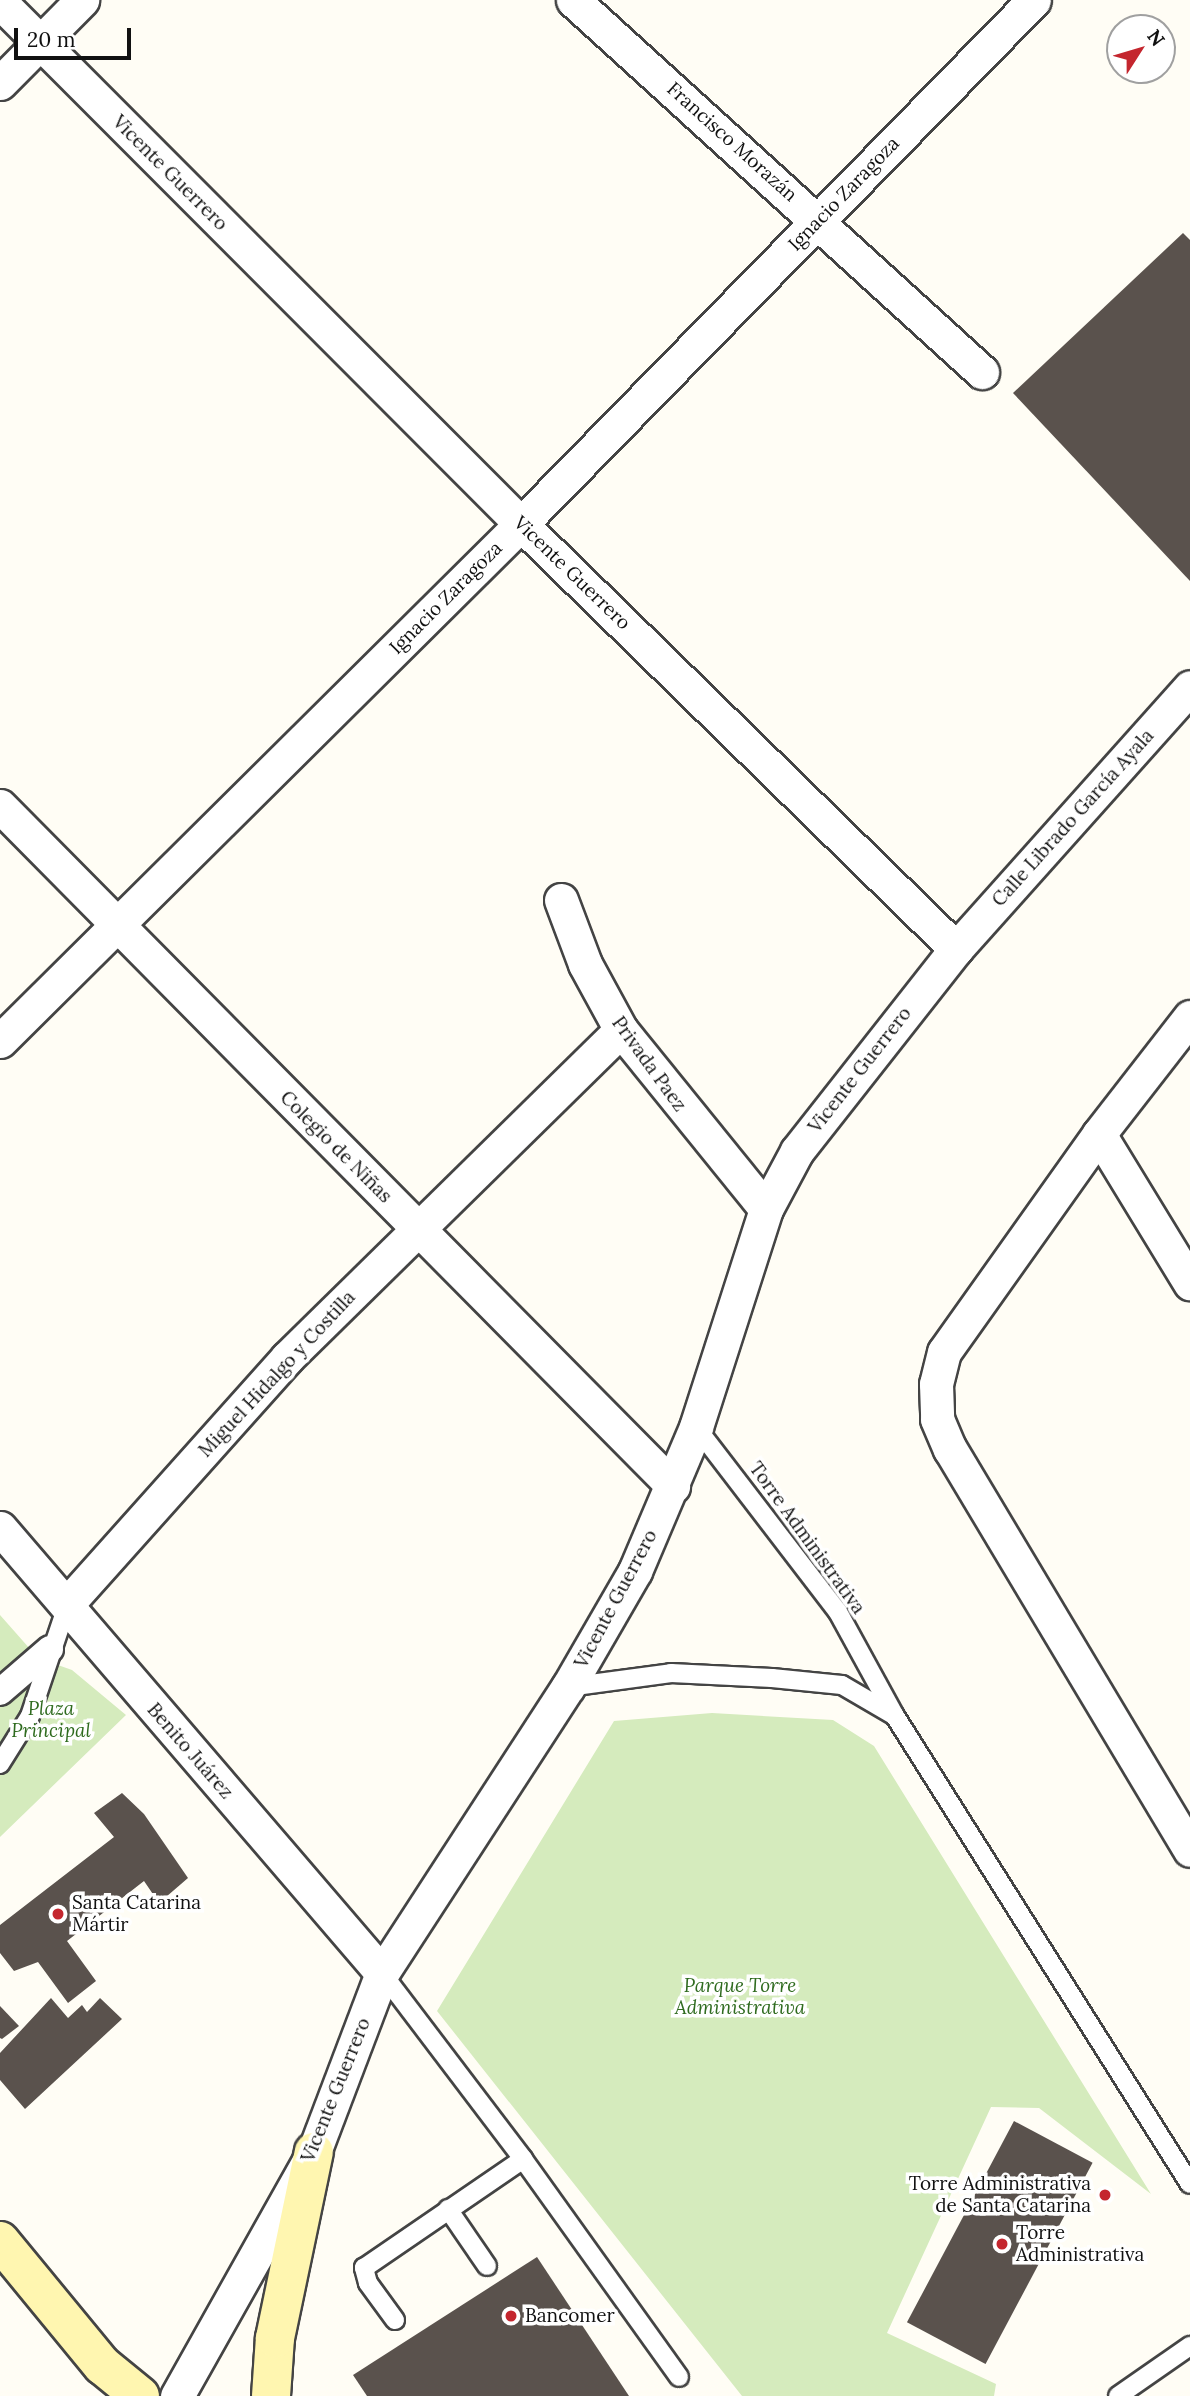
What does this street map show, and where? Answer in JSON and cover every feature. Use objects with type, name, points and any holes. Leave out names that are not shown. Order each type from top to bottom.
[{"type":"main road","points":[[271,2396],[275,2338],[314,2152]]},
{"type":"main road","points":[[0,2241],[109,2380],[140,2396]]},
{"type":"street","points":[[0,83],[82,0]]},
{"type":"street","name":"Francisco Morazán","points":[[573,0],[819,220],[982,372]]},
{"type":"street","name":"Ignacio Zaragoza","points":[[0,1041],[522,524],[1034,0]]},
{"type":"street","name":"Vicente Guerrero","points":[[0,2],[522,524],[956,949],[838,1093],[797,1151],[766,1209],[696,1427],[635,1571],[568,1687],[383,1973],[314,2152],[177,2396]]},
{"type":"street","name":"Calle Librado García Ayala","points":[[956,949],[1190,687]]},
{"type":"street","name":"Colegio de Niñas","points":[[0,806],[116,927],[673,1486]]},
{"type":"street","name":"Privada Paez","points":[[561,900],[585,964],[621,1030],[766,1209]]},
{"type":"street","points":[[1190,1017],[1099,1134],[944,1352],[936,1384],[937,1419],[950,1449],[1190,1850]]},
{"type":"street","name":"Miguel Hidalgo y Costilla","points":[[68,1603],[287,1358],[621,1030]]},
{"type":"street","points":[[1099,1134],[1190,1283]]},
{"type":"street","name":"Benito Juárez","points":[[0,1528],[68,1603],[383,1973]]},
{"type":"street","points":[[0,1692],[50,1649]]},
{"type":"lane","name":"Torre Administrativa","points":[[696,1427],[838,1612],[895,1716],[1190,2184]]},
{"type":"lane","name":"Miguel Hidalgo y Costilla","points":[[0,1764],[30,1716],[50,1649],[68,1603]]},
{"type":"lane","name":"Torre Administrativa","points":[[568,1687],[671,1673],[772,1678],[842,1685],[895,1716]]},
{"type":"lane","points":[[383,1973],[523,2159],[678,2377]]},
{"type":"lane","points":[[395,2320],[368,2283],[364,2267],[523,2159]]},
{"type":"lane","points":[[448,2208],[487,2266]]},
{"type":"lane","points":[[1118,2396],[1190,2346]]},
{"type":"green space","name":"Plaza Principal","points":[[0,1615],[38,1658],[72,1670],[126,1715],[0,1837]]},
{"type":"green space","name":"Parque Torre Administrativa","points":[[712,1713],[833,1720],[874,1746],[1151,2194],[1039,2108],[991,2107],[887,2333],[996,2384],[994,2396],[742,2396],[437,2011],[614,1721]]},
{"type":"building","points":[[1183,233],[1190,240],[1190,581],[1013,393]]},
{"type":"building","name":"Santa Catarina Mártir","points":[[122,1793],[144,1814],[188,1878],[159,1903],[144,1881],[67,1941],[96,1981],[68,2003],[38,1962],[14,1971],[0,1953],[0,1925],[114,1837],[94,1813]]},
{"type":"building","points":[[51,1998],[68,2018],[82,2005],[87,2012],[100,1998],[122,2019],[25,2109],[0,2080],[0,2053]]},
{"type":"building","points":[[0,2006],[19,2026],[2,2039],[0,2038]]},
{"type":"building","name":"Torre Administrativa","points":[[1014,2121],[1093,2163],[986,2364],[907,2322]]},
{"type":"building","name":"Bancomer","points":[[537,2257],[629,2396],[367,2396],[353,2375]]},
{"type":"place","name":"Santa Catarina Mártir","points":[[58,1914]]},
{"type":"place","name":"Torre Administrativa de Santa Catarina","points":[[1105,2195]]},
{"type":"place","name":"Torre Administrativa","points":[[1002,2244]]},
{"type":"place","name":"Bancomer","points":[[511,2316]]}]
